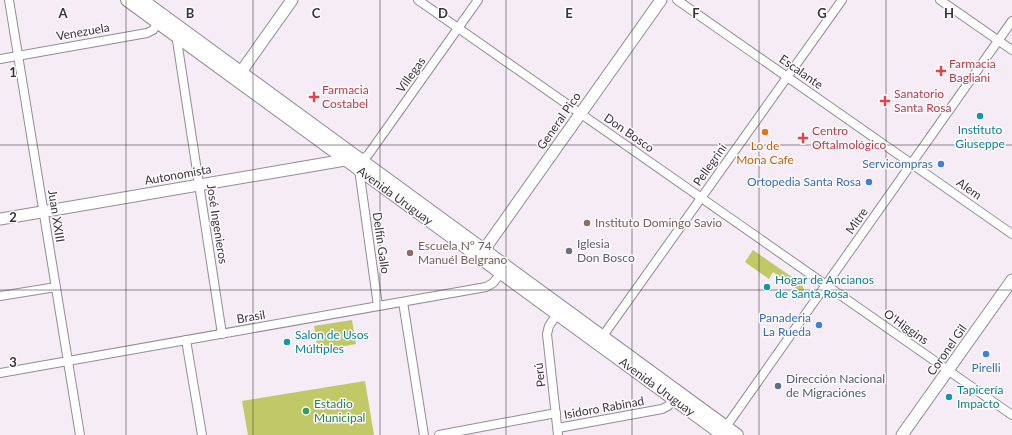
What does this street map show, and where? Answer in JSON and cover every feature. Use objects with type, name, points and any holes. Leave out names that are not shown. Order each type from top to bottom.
[{"type":"main road","name":"Avenida Uruguay","points":[[127,0],[161,19]]},
{"type":"main road","name":"Avenida Uruguay","points":[[142,0],[161,19],[175,30],[481,253],[578,319],[600,340],[673,399],[723,433]]},
{"type":"main road","name":"Avenida Uruguay","points":[[238,76],[345,159],[359,164]]},
{"type":"main road","name":"Avenida Uruguay","points":[[481,253],[501,273],[557,314],[600,340],[723,433]]},
{"type":"main road","points":[[557,314],[562,312],[578,319]]},
{"type":"main road","points":[[723,433],[737,435]]},
{"type":"street","name":"Juan XXIII","points":[[9,0],[80,435]]},
{"type":"street","points":[[238,76],[292,0]]},
{"type":"street","name":"Don Bosco","points":[[418,0],[826,285]]},
{"type":"street","name":"Villegas","points":[[359,164],[368,155],[478,0]]},
{"type":"street","name":"General Pico","points":[[481,253],[661,0]]},
{"type":"street","name":"Escalante","points":[[677,0],[912,164]]},
{"type":"street","name":"Pellegrini","points":[[600,340],[842,0]]},
{"type":"street","points":[[940,0],[1012,50]]},
{"type":"street","name":"Venezuela","points":[[0,59],[147,33],[153,30],[161,19]]},
{"type":"street","name":"Mitre","points":[[723,433],[1012,22]]},
{"type":"street","name":"José Ingenieros","points":[[175,30],[222,334]]},
{"type":"street","name":"Autonomista","points":[[0,219],[345,159]]},
{"type":"street","name":"Delfín Gallo","points":[[359,164],[378,306]]},
{"type":"street","name":"Alem","points":[[912,164],[1012,234]]},
{"type":"street","name":"Brasil","points":[[0,373],[486,287],[493,283],[501,273]]},
{"type":"street","name":"Coronel Gil","points":[[902,435],[1012,280]]},
{"type":"street","name":"O'Higgins","points":[[826,285],[1012,416]]},
{"type":"street","points":[[0,296],[56,287]]},
{"type":"street","points":[[403,302],[424,435]]},
{"type":"street","name":"Perú","points":[[557,314],[547,332],[558,432]]},
{"type":"street","points":[[186,340],[202,435]]},
{"type":"street","name":"Isidoro Rabinad","points":[[558,432],[662,409],[667,407],[673,399]]},
{"type":"street","name":"Isidoro Rabinad","points":[[439,435],[556,413]]},
{"type":"green space","points":[[753,250],[802,284],[804,290],[802,293],[773,272],[769,279],[745,262]]},
{"type":"green space","points":[[352,320],[356,344],[318,351],[314,326]]},
{"type":"green space","points":[[365,381],[374,435],[248,435],[242,401]]},
{"type":"place","name":"Farmacia Bagliani","points":[[941,71]]},
{"type":"place","name":"Farmacia Costabel","points":[[314,97]]},
{"type":"place","name":"Sanatorio Santa Rosa","points":[[885,101]]},
{"type":"place","name":"Instituto Giuseppe","points":[[980,116]]},
{"type":"place","name":"Lo de Mona Cafe","points":[[765,132]]},
{"type":"place","name":"Centro Oftalmológico","points":[[803,138]]},
{"type":"place","name":"Servicompras","points":[[941,164]]},
{"type":"place","name":"Ortopedia Santa Rosa","points":[[869,182]]},
{"type":"place","name":"Instituto Domingo Savio","points":[[587,223]]},
{"type":"place","name":"Iglesia Don Bosco","points":[[569,251]]},
{"type":"place","name":"Escuela N° 74 Manuél Belgrano","points":[[410,253]]},
{"type":"place","name":"Hogar de Ancianos de Santa Rosa","points":[[767,287]]},
{"type":"place","name":"Panaderia La Rueda","points":[[819,325]]},
{"type":"place","name":"Salon de Usos Múltiples","points":[[287,342]]},
{"type":"place","name":"Pirelli","points":[[986,354]]},
{"type":"place","name":"Dirección Nacional de Migraciónes","points":[[778,386]]},
{"type":"place","name":"Tapicería Impacto","points":[[949,397]]},
{"type":"place","name":"Estadio Municipal","points":[[306,411]]}]
